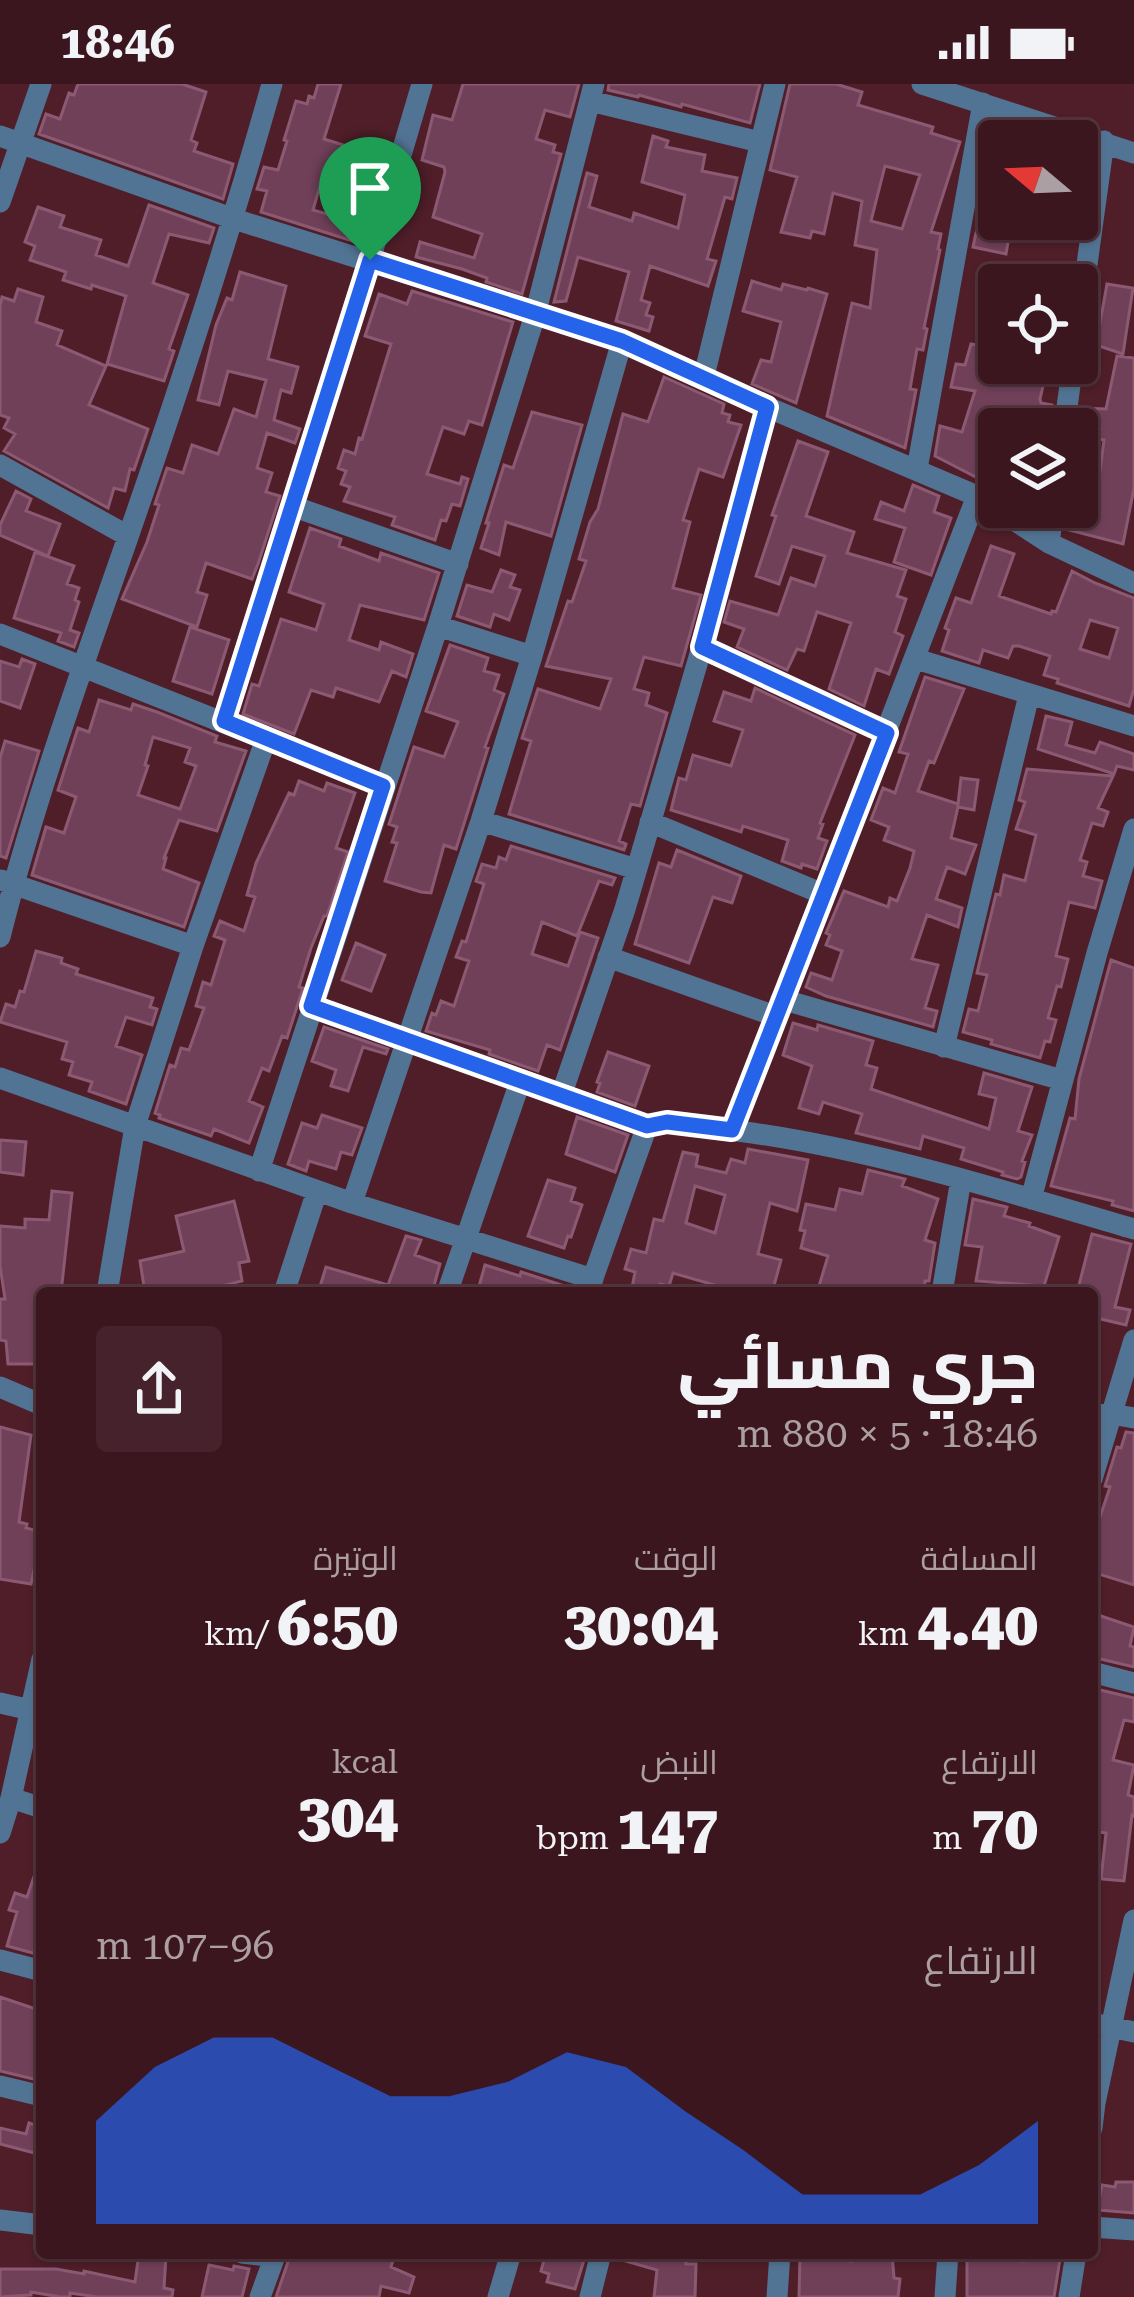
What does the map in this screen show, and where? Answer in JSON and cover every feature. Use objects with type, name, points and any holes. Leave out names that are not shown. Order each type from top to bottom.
[{"type":"street","points":[[0,202],[10,139],[41,84]]},
{"type":"street","points":[[0,937],[6,882],[234,219],[272,84]]},
{"type":"street","points":[[224,721],[422,84]]},
{"type":"street","points":[[704,376],[775,84]]},
{"type":"street","points":[[922,84],[947,88],[1134,153]]},
{"type":"street","points":[[259,1171],[535,315],[592,93],[760,142]]},
{"type":"street","points":[[917,470],[982,103]]},
{"type":"street","points":[[10,139],[234,219],[622,341],[977,496],[1048,544],[1134,583]]},
{"type":"street","points":[[1087,264],[1104,141]]},
{"type":"street","points":[[352,1203],[481,821],[622,341]]},
{"type":"street","points":[[561,1096],[636,869],[767,407]]},
{"type":"street","points":[[0,465],[128,536]]},
{"type":"street","points":[[732,1130],[977,496]]},
{"type":"street","points":[[292,506],[458,564]]},
{"type":"street","points":[[1048,544],[1051,528]]},
{"type":"street","points":[[438,626],[532,656]]},
{"type":"street","points":[[0,634],[383,786]]},
{"type":"street","points":[[702,647],[887,733]]},
{"type":"street","points":[[916,659],[1134,726]]},
{"type":"street","points":[[944,1047],[1029,694]]},
{"type":"street","points":[[108,1287],[135,1126],[266,739]]},
{"type":"street","points":[[481,821],[636,869]]},
{"type":"street","points":[[650,822],[823,894]]},
{"type":"street","points":[[1031,1199],[1134,829]]},
{"type":"street","points":[[6,882],[193,946]]},
{"type":"street","points":[[608,957],[778,1008],[1062,1080]]},
{"type":"street","points":[[311,1006],[647,1126],[667,1122],[824,1145],[1134,1229]]},
{"type":"street","points":[[0,1078],[590,1286],[647,1126]]},
{"type":"street","points":[[449,1287],[520,1082]]},
{"type":"street","points":[[943,1287],[961,1179]]},
{"type":"street","points":[[286,1287],[317,1191]]},
{"type":"street","points":[[1134,1340],[1101,1414],[1134,1418]]},
{"type":"street","points":[[0,1387],[36,1402]]},
{"type":"street","points":[[1098,1674],[1134,1684]]},
{"type":"street","points":[[0,1833],[36,1687]]},
{"type":"street","points":[[0,1703],[31,1710]]},
{"type":"street","points":[[11,1798],[36,1806]]},
{"type":"street","points":[[1098,2059],[1101,2025],[1134,1920]]},
{"type":"street","points":[[0,1960],[36,1969]]},
{"type":"street","points":[[1101,2025],[1134,2032]]},
{"type":"street","points":[[0,2086],[36,2095]]},
{"type":"street","points":[[0,2220],[36,2224]]},
{"type":"street","points":[[1098,2227],[1134,2230]]},
{"type":"street","points":[[260,2297],[274,2259]]},
{"type":"street","points":[[498,2297],[509,2259]]},
{"type":"street","points":[[590,2297],[600,2259]]},
{"type":"street","points":[[777,2297],[780,2259]]},
{"type":"street","points":[[945,2297],[948,2259]]},
{"type":"street","points":[[1069,2297],[1075,2259]]},
{"type":"building","points":[[78,84],[182,84],[206,92],[191,140],[197,143],[194,151],[233,164],[223,199],[39,134],[46,114],[60,119],[69,93],[74,95]]},
{"type":"building","points":[[318,84],[341,84],[324,139],[366,152],[366,160],[382,166],[373,196],[322,179],[313,210],[365,225],[359,243],[261,212],[267,191],[257,189],[264,167],[278,170],[296,101],[307,104]]},
{"type":"building","points":[[463,84],[579,84],[570,117],[545,110],[536,139],[555,145],[553,152],[561,154],[522,294],[462,269],[416,257],[420,242],[474,258],[482,234],[433,217],[445,172],[444,167],[422,160],[433,115],[452,120]]},
{"type":"building","points":[[609,84],[760,84],[750,123],[608,90]]},
{"type":"building","points":[[790,84],[836,84],[862,92],[858,105],[933,127],[931,133],[960,142],[931,232],[941,234],[940,250],[923,350],[917,349],[910,389],[916,390],[905,448],[827,416],[852,303],[870,308],[877,250],[855,245],[862,201],[833,193],[824,234],[812,231],[810,238],[781,232],[797,177],[770,170]],"holes":[[[885,166],[920,175],[902,229],[871,221]]]},
{"type":"building","points":[[653,136],[668,141],[666,147],[705,155],[702,171],[737,178],[732,199],[725,197],[707,259],[716,261],[708,286],[650,266],[641,300],[650,303],[649,331],[616,321],[629,272],[578,257],[566,301],[554,302],[587,173],[597,176],[589,207],[632,221],[634,213],[678,228],[685,195],[642,182]]},
{"type":"building","points":[[149,205],[214,228],[209,243],[169,234],[153,283],[188,295],[169,349],[174,351],[164,381],[107,364],[126,296],[63,280],[66,272],[30,260],[35,246],[25,242],[38,207],[64,216],[60,227],[101,240],[96,255],[128,266]]},
{"type":"building","points":[[978,223],[978,240],[1008,240],[1006,254],[973,247]]},
{"type":"building","points":[[240,272],[286,286],[268,359],[298,367],[291,393],[281,390],[274,420],[300,429],[295,443],[267,433],[257,468],[272,473],[266,492],[280,496],[258,564],[252,579],[206,563],[197,592],[207,595],[197,627],[122,599],[147,542],[167,468],[183,473],[192,445],[218,454],[234,409],[256,417],[266,380],[228,371],[219,405],[198,400],[216,325],[227,298],[232,300]]},
{"type":"building","points":[[752,281],[781,290],[783,284],[827,294],[796,403],[752,384],[761,360],[771,362],[781,322],[743,311]]},
{"type":"building","points":[[1107,284],[1133,288],[1123,354],[1098,346]]},
{"type":"building","points":[[18,289],[43,297],[36,322],[62,331],[57,345],[106,366],[89,405],[148,429],[125,491],[114,488],[108,508],[4,451],[15,434],[4,428],[9,418],[0,415],[0,306],[2,297],[14,301]]},
{"type":"building","points":[[412,291],[513,322],[482,425],[469,421],[464,434],[443,427],[427,474],[460,484],[462,477],[468,479],[460,506],[452,504],[435,540],[392,525],[395,517],[344,501],[350,487],[341,484],[346,471],[338,468],[344,450],[355,454],[362,439],[391,344],[365,336],[379,294],[407,304]]},
{"type":"building","points":[[971,344],[978,345],[978,384],[1044,384],[1041,403],[1052,405],[978,408],[978,478],[935,456],[940,426],[962,432],[975,391],[951,387],[956,364],[965,365]]},
{"type":"building","points":[[1117,356],[1134,358],[1134,488],[1123,544],[1069,530],[1098,528],[1104,440],[1098,439],[1098,409],[1106,409]]},
{"type":"building","points":[[664,377],[724,404],[722,413],[730,415],[728,422],[741,425],[723,477],[699,469],[683,520],[690,522],[673,588],[701,595],[681,666],[644,657],[634,689],[649,693],[646,705],[667,713],[640,806],[631,804],[619,841],[626,844],[624,850],[509,814],[531,741],[522,738],[538,689],[600,709],[611,679],[546,666],[586,561],[579,559],[598,509],[623,414],[648,422]]},
{"type":"building","points":[[532,412],[582,425],[551,536],[506,522],[499,555],[481,548],[486,523],[504,465],[513,468]]},
{"type":"building","points":[[798,441],[828,452],[806,516],[854,532],[847,553],[906,570],[897,596],[906,599],[895,632],[903,636],[889,674],[876,669],[864,706],[829,689],[851,623],[817,612],[804,651],[797,649],[787,670],[737,647],[744,629],[724,622],[730,601],[778,615],[791,578],[815,586],[825,556],[792,546],[779,584],[756,576]]},
{"type":"building","points":[[913,485],[939,496],[934,512],[951,518],[931,575],[894,562],[905,528],[875,519],[881,502],[904,511]]},
{"type":"building","points":[[16,491],[31,499],[26,511],[60,524],[48,556],[0,535]]},
{"type":"building","points":[[310,528],[341,539],[339,546],[379,561],[381,553],[439,573],[424,620],[360,605],[349,640],[379,650],[381,642],[413,654],[406,677],[392,671],[379,702],[336,688],[333,697],[311,690],[294,734],[243,714],[252,684],[259,686],[281,619],[316,630],[324,604],[289,592]]},
{"type":"building","points":[[991,546],[1014,554],[999,596],[1051,614],[1056,612],[1072,571],[1134,598],[1134,689],[1129,706],[1057,683],[1058,679],[1044,675],[1050,656],[1019,646],[1013,646],[1008,658],[983,650],[979,663],[942,651],[956,598],[971,603]],"holes":[[[1090,620],[1118,628],[1109,658],[1080,649]]]},
{"type":"building","points":[[35,552],[74,566],[67,584],[79,588],[70,630],[79,633],[74,647],[58,641],[61,633],[14,618]]},
{"type":"building","points":[[501,570],[515,575],[510,587],[520,590],[509,620],[494,614],[490,627],[457,616],[467,585],[492,592]]},
{"type":"building","points":[[190,627],[229,640],[212,694],[173,681]]},
{"type":"building","points":[[450,645],[488,658],[484,671],[499,675],[494,690],[504,694],[456,849],[444,845],[431,893],[385,881],[397,843],[392,842],[397,827],[389,824],[414,747],[444,757],[458,722],[426,711]]},
{"type":"building","points":[[22,659],[35,664],[20,708],[0,701],[0,661],[19,667]]},
{"type":"building","points":[[925,677],[964,689],[918,791],[958,804],[961,778],[978,780],[974,810],[958,807],[951,838],[976,845],[965,874],[947,867],[936,899],[962,908],[958,927],[927,915],[912,959],[938,965],[925,1008],[937,1011],[933,1027],[806,987],[811,973],[832,980],[842,951],[826,945],[830,935],[826,933],[844,891],[888,907],[890,898],[897,901],[910,868],[914,851],[884,840],[889,827],[871,820],[883,788],[895,793],[908,754],[899,752]]},
{"type":"building","points":[[755,688],[855,735],[820,823],[818,838],[827,841],[817,869],[782,861],[788,840],[743,826],[741,832],[671,810],[679,778],[686,780],[693,755],[731,766],[743,730],[714,721],[724,692],[751,701]]},
{"type":"building","points":[[99,700],[131,710],[133,704],[246,751],[217,831],[179,820],[164,858],[163,869],[199,883],[184,927],[32,875],[46,827],[64,833],[76,797],[58,790],[78,728],[89,732]],"holes":[[[153,737],[190,748],[185,762],[196,766],[180,809],[138,795]]]},
{"type":"building","points":[[1046,716],[1072,722],[1066,745],[1095,753],[1100,742],[1134,754],[1134,770],[1117,766],[1114,774],[1038,749]]},
{"type":"building","points":[[5,741],[39,751],[6,858],[0,856],[0,758]]},
{"type":"building","points":[[1027,769],[1113,776],[1098,808],[1108,812],[1103,826],[1092,823],[1080,860],[1087,862],[1083,876],[1102,881],[1095,908],[1069,902],[1056,956],[1068,959],[1048,1018],[1056,1020],[1050,1042],[1045,1041],[1040,1058],[963,1032],[969,1009],[978,1011],[987,975],[977,973],[996,894],[1000,895],[1004,875],[1025,881],[1036,835],[1016,829],[1025,802],[1019,800]]},
{"type":"building","points":[[299,781],[324,791],[327,783],[355,793],[336,848],[348,852],[311,948],[287,1038],[282,1036],[269,1071],[262,1068],[249,1101],[263,1107],[249,1143],[214,1129],[211,1136],[155,1113],[170,1065],[175,1067],[181,1048],[189,1050],[204,1008],[196,1006],[203,982],[211,985],[225,940],[214,936],[220,921],[244,931],[255,897],[247,895],[256,863]]},
{"type":"building","points":[[511,846],[615,878],[612,885],[599,881],[577,936],[542,922],[532,954],[568,966],[580,932],[598,938],[560,1050],[547,1045],[538,1071],[489,1054],[490,1050],[426,1031],[441,1001],[454,1006],[469,961],[456,957],[462,941],[466,942],[484,884],[476,881],[482,864],[496,868],[499,857],[506,860]]},
{"type":"building","points":[[677,850],[741,876],[732,903],[713,897],[689,963],[635,944],[659,863],[671,867]]},
{"type":"building","points":[[356,943],[385,955],[371,991],[342,980]]},
{"type":"building","points":[[36,951],[62,958],[61,963],[78,969],[76,974],[153,998],[150,1007],[157,1009],[152,1025],[126,1017],[116,1046],[142,1055],[126,1104],[89,1091],[92,1082],[69,1075],[73,1062],[62,1059],[67,1042],[0,1022],[6,1004],[15,1007],[20,991],[24,992]]},
{"type":"building","points":[[1111,960],[1134,968],[1134,1211],[1051,1186],[1070,1118],[1075,1119],[1079,1079]]},
{"type":"building","points":[[793,1023],[873,1041],[866,1065],[877,1068],[871,1089],[989,1129],[996,1098],[979,1094],[984,1073],[1032,1087],[1018,1131],[1032,1135],[1021,1177],[961,1159],[964,1148],[923,1136],[920,1149],[856,1133],[862,1114],[823,1102],[819,1114],[799,1108],[812,1066],[783,1055]]},
{"type":"building","points":[[324,1027],[388,1049],[386,1054],[363,1047],[348,1091],[331,1086],[336,1070],[312,1061]]},
{"type":"building","points":[[608,1052],[649,1066],[635,1106],[597,1092]]},
{"type":"building","points":[[322,1115],[362,1128],[352,1155],[341,1152],[336,1169],[309,1161],[306,1171],[288,1164],[302,1123],[317,1128]]},
{"type":"building","points":[[577,1117],[628,1135],[615,1172],[566,1154]]},
{"type":"building","points":[[0,1140],[26,1142],[23,1175],[0,1172]]},
{"type":"building","points":[[748,1149],[808,1160],[797,1211],[770,1203],[758,1254],[781,1260],[774,1287],[722,1287],[673,1273],[669,1286],[632,1287],[635,1272],[625,1269],[631,1249],[646,1253],[654,1219],[663,1221],[683,1152],[698,1155],[696,1166],[726,1173],[731,1159],[745,1163]],"holes":[[[695,1186],[725,1195],[715,1233],[686,1223]]]},
{"type":"building","points":[[868,1170],[905,1179],[902,1186],[938,1199],[925,1240],[935,1243],[924,1287],[819,1286],[828,1256],[801,1248],[806,1204],[835,1210],[840,1189],[862,1194]]},
{"type":"building","points":[[548,1180],[575,1188],[571,1201],[582,1205],[564,1248],[528,1236]]},
{"type":"building","points":[[52,1191],[72,1193],[62,1287],[36,1287],[36,1364],[8,1364],[6,1341],[0,1340],[0,1299],[5,1299],[0,1226],[25,1228],[25,1219],[49,1220]]},
{"type":"building","points":[[973,1199],[1007,1207],[1004,1216],[1059,1237],[1044,1286],[976,1281],[982,1247],[965,1245]]},
{"type":"building","points":[[234,1201],[249,1261],[239,1263],[242,1281],[218,1287],[144,1287],[140,1261],[184,1251],[176,1216]]},
{"type":"building","points":[[1092,1234],[1131,1244],[1115,1307],[1130,1310],[1126,1325],[1098,1318],[1098,1287],[1079,1287]]},
{"type":"building","points":[[406,1236],[421,1240],[415,1255],[440,1264],[434,1287],[320,1287],[326,1267],[388,1285]]},
{"type":"building","points":[[485,1265],[568,1287],[479,1287]]},
{"type":"building","points":[[0,1427],[31,1435],[19,1522],[36,1530],[36,1560],[31,1584],[0,1579]]},
{"type":"building","points":[[1126,1432],[1134,1433],[1134,1585],[1098,1574],[1098,1523],[1110,1487],[1105,1486],[1117,1447],[1121,1448]]},
{"type":"building","points":[[1098,1615],[1134,1627],[1130,1646],[1134,1647],[1134,1667],[1098,1658]]},
{"type":"building","points":[[1098,1689],[1134,1698],[1134,1722],[1124,1720],[1113,1760],[1134,1765],[1128,1795],[1134,1797],[1134,1816],[1124,1881],[1101,1879],[1106,1833],[1098,1832]]},
{"type":"building","points":[[36,1871],[36,1954],[7,1946],[17,1912],[9,1910],[15,1893],[27,1897]]},
{"type":"building","points":[[0,1997],[36,2009],[36,2080],[0,2071]]},
{"type":"building","points":[[29,2123],[36,2125],[36,2153],[0,2144],[0,2128],[26,2134]]},
{"type":"building","points":[[1116,2182],[1134,2182],[1134,2213],[1098,2210],[1102,2185],[1115,2187]]},
{"type":"building","points":[[138,2259],[166,2259],[164,2288],[173,2290],[172,2297],[70,2293],[70,2297],[60,2297],[31,2292],[0,2297],[0,2269],[84,2271],[135,2282]]},
{"type":"building","points":[[289,2259],[393,2259],[391,2267],[414,2277],[409,2293],[381,2286],[379,2297],[276,2297]]},
{"type":"building","points":[[544,2259],[584,2260],[575,2289],[547,2282],[549,2274],[541,2271]]},
{"type":"building","points":[[618,2259],[686,2259],[686,2264],[696,2264],[695,2297],[654,2297],[657,2270]]},
{"type":"building","points":[[800,2259],[892,2259],[894,2278],[900,2279],[898,2297],[799,2297]]},
{"type":"building","points":[[967,2259],[1060,2259],[1054,2297],[967,2297]]},
{"type":"building","points":[[209,2265],[249,2269],[242,2297],[202,2297]]},
{"type":"route","points":[[370,260],[622,341],[767,407],[702,647],[887,733],[732,1130],[667,1122],[647,1126],[311,1006],[383,786],[224,721],[370,260]]}]
